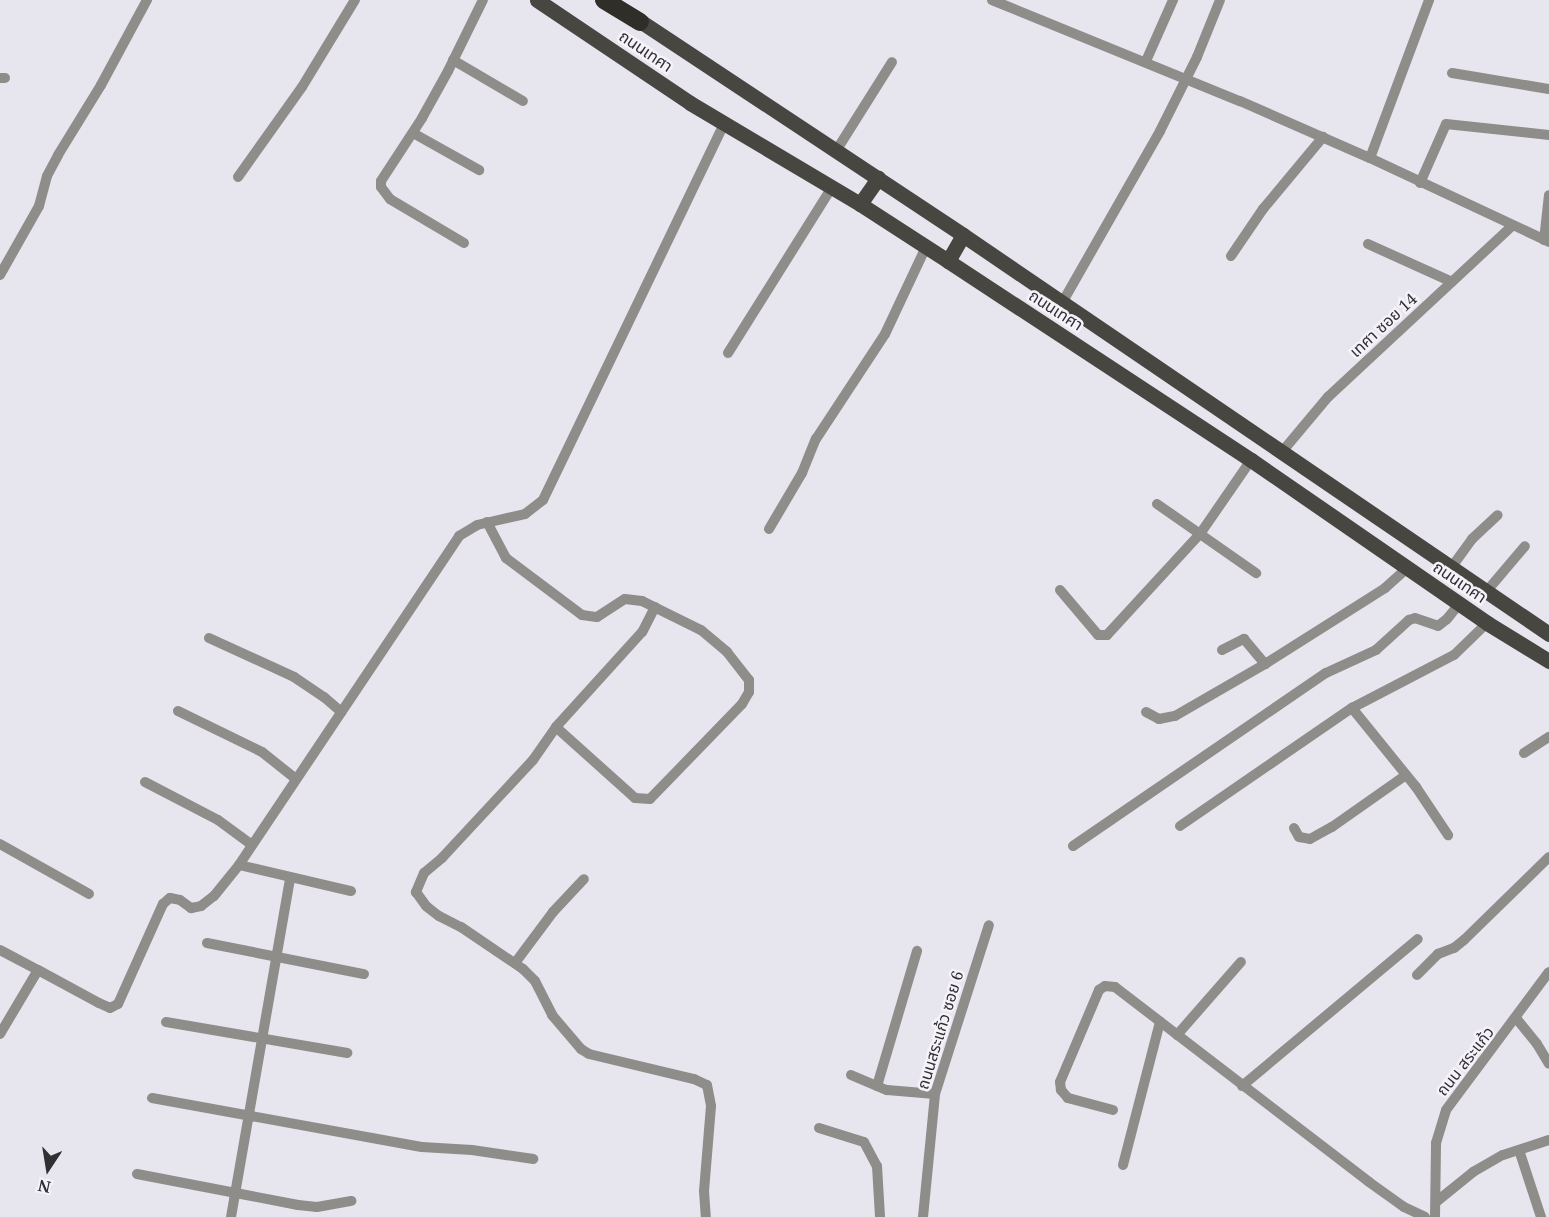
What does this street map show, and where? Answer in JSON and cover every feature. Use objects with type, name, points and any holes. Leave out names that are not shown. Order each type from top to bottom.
[{"type":"highway","points":[[604,0],[640,22]]},
{"type":"main road","name":"ถนนเทศา","points":[[537,0],[724,124],[860,204],[948,261],[1251,460],[1487,623],[1549,661]]},
{"type":"main road","name":"ถนนเทศา","points":[[614,0],[640,22],[963,235],[1549,634]]},
{"type":"main road","points":[[860,204],[878,178]]},
{"type":"main road","points":[[948,261],[963,235]]},
{"type":"street","points":[[0,275],[39,206],[47,176],[58,155],[101,85],[147,0]]},
{"type":"street","points":[[238,177],[303,87],[355,0]]},
{"type":"street","points":[[464,243],[383,193],[381,181],[413,133],[483,0]]},
{"type":"street","points":[[993,0],[1146,61],[1323,137],[1546,241],[1549,195]]},
{"type":"street","points":[[1146,61],[1173,0]]},
{"type":"street","points":[[1062,303],[1134,180],[1186,78],[1220,0]]},
{"type":"street","points":[[1370,158],[1429,0]]},
{"type":"street","points":[[453,60],[524,101]]},
{"type":"street","points":[[836,151],[892,62]]},
{"type":"street","points":[[1452,73],[1549,89]]},
{"type":"street","points":[[0,950],[99,1003],[115,1007],[129,983],[163,904],[170,898],[180,900],[191,908],[201,906],[214,896],[239,865],[459,536],[477,525],[525,514],[543,500],[724,124]]},
{"type":"street","points":[[1420,183],[1446,124],[1549,135]]},
{"type":"street","points":[[413,133],[479,170]]},
{"type":"street","points":[[1232,256],[1263,209],[1323,137]]},
{"type":"street","points":[[728,353],[832,187]]},
{"type":"street","name":"เทศา ซอย 14","points":[[1281,453],[1328,397],[1512,226]]},
{"type":"street","points":[[1368,244],[1452,282]]},
{"type":"street","points":[[769,528],[802,473],[816,439],[885,334],[926,247]]},
{"type":"street","points":[[1060,590],[1098,635],[1107,635],[1200,534],[1251,460]]},
{"type":"street","points":[[1157,504],[1256,573]]},
{"type":"street","points":[[1451,568],[1472,539],[1498,515]]},
{"type":"street","points":[[487,522],[506,558],[582,615],[597,617],[616,603],[630,598],[656,607],[701,630],[737,663],[745,673],[750,687],[742,704],[656,795],[643,801],[634,798],[556,727]]},
{"type":"street","points":[[1486,592],[1525,546]]},
{"type":"street","points":[[1146,712],[1160,719],[1175,716],[1265,664],[1385,588],[1407,568]]},
{"type":"street","points":[[1073,846],[1326,673],[1376,650],[1409,620],[1415,618],[1438,626],[1460,603]]},
{"type":"street","points":[[656,607],[642,632],[556,727],[533,760],[442,858],[423,873],[416,892],[426,906],[515,963],[535,981],[552,1015],[581,1049],[589,1054],[694,1079],[707,1085],[711,1107],[704,1191],[706,1217]]},
{"type":"street","points":[[1180,826],[1352,708],[1454,655],[1487,623]]},
{"type":"street","points":[[209,638],[294,677],[324,697],[341,712]]},
{"type":"street","points":[[1222,650],[1244,639],[1265,664]]},
{"type":"street","points":[[1352,708],[1406,775],[1448,835]]},
{"type":"street","points":[[178,711],[262,752],[296,779]]},
{"type":"street","points":[[1524,753],[1549,737]]},
{"type":"street","points":[[1294,828],[1299,837],[1310,840],[1406,775]]},
{"type":"street","points":[[145,782],[218,820],[252,844]]},
{"type":"street","points":[[0,844],[89,894]]},
{"type":"street","points":[[1417,975],[1438,954],[1455,948],[1464,940],[1549,856]]},
{"type":"street","points":[[239,865],[290,879],[351,891]]},
{"type":"street","points":[[231,1217],[290,879]]},
{"type":"street","points":[[515,963],[553,912],[584,879]]},
{"type":"street","name":"ถนนสระแก้ว ซอย 6","points":[[923,1217],[935,1094],[989,925]]},
{"type":"street","points":[[1242,1086],[1418,939]]},
{"type":"street","points":[[207,943],[363,974]]},
{"type":"street","points":[[877,1086],[917,951]]},
{"type":"street","points":[[1177,1035],[1241,962]]},
{"type":"street","points":[[0,1034],[38,970]]},
{"type":"street","name":"ถนน สระแก้ว","points":[[1436,1217],[1436,1143],[1446,1110],[1549,972]]},
{"type":"street","points":[[1113,1110],[1068,1098],[1061,1090],[1060,1082],[1100,990],[1105,986],[1115,987],[1369,1182],[1404,1206],[1425,1217]]},
{"type":"street","points":[[1516,1018],[1537,1044],[1549,1064]]},
{"type":"street","points":[[166,1022],[347,1053]]},
{"type":"street","points":[[1123,1165],[1160,1022]]},
{"type":"street","points":[[851,1076],[901,1092],[935,1094]]},
{"type":"street","points":[[152,1098],[422,1147],[472,1150],[533,1159]]},
{"type":"street","points":[[819,1128],[864,1142],[878,1166],[880,1217]]},
{"type":"street","points":[[1436,1202],[1473,1172],[1503,1155],[1549,1140]]},
{"type":"street","points":[[1519,1150],[1540,1217]]},
{"type":"street","points":[[137,1174],[317,1207],[351,1201]]}]
